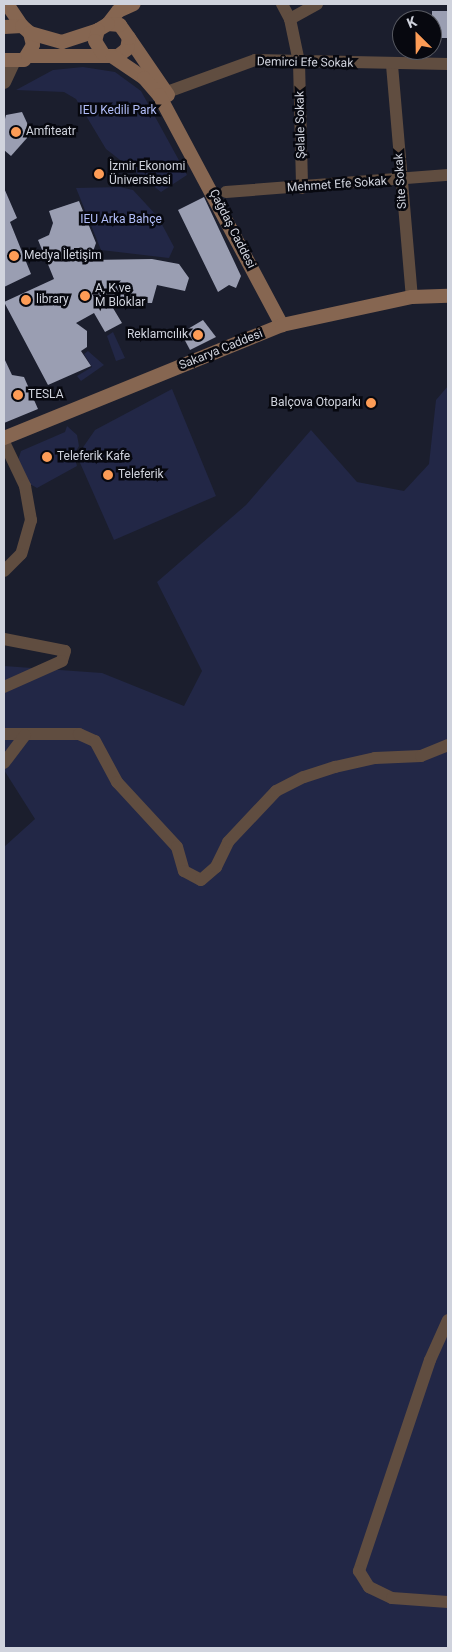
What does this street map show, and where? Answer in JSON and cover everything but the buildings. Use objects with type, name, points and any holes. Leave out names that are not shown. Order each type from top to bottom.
[{"type":"main road","points":[[108,56],[95,41],[103,27],[118,11],[136,4]]},
{"type":"main road","points":[[8,61],[28,56],[108,56],[127,49],[127,33],[136,4]]},
{"type":"main road","points":[[10,5],[26,29],[33,45],[28,56]]},
{"type":"main road","points":[[4,27],[26,29],[62,42],[103,27],[127,33]]},
{"type":"main road","name":"Çağdaş Caddesi","points":[[127,33],[163,93],[282,324]]},
{"type":"main road","name":"Çağdaş Caddesi","points":[[108,56],[144,78],[163,93]]},
{"type":"main road","name":"Sakarya Caddesi","points":[[4,438],[282,324],[412,298],[448,296]]},
{"type":"street","name":"Şelale Sokak","points":[[282,4],[290,19],[299,62],[302,188]]},
{"type":"street","points":[[290,19],[317,4]]},
{"type":"street","name":"Demirci Efe Sokak","points":[[163,93],[255,60],[392,65],[448,64]]},
{"type":"street","points":[[4,82],[8,61]]},
{"type":"street","name":"Site Sokak","points":[[392,65],[412,298]]},
{"type":"street","name":"Mehmet Efe Sokak","points":[[226,192],[302,188],[448,175]]},
{"type":"street","points":[[4,442],[25,486],[31,520],[21,554],[4,571]]},
{"type":"street","points":[[4,639],[65,651],[62,661],[4,687]]},
{"type":"street","points":[[4,734],[79,734],[95,741],[118,782],[177,847],[184,871],[201,880],[216,867],[228,842],[276,791],[304,777],[336,767],[375,758],[421,756],[448,745]]},
{"type":"street","points":[[4,763],[25,735]]},
{"type":"street","points":[[448,1320],[430,1360],[359,1572],[369,1587],[392,1598],[448,1602]]},
{"type":"green space","name":"IEU Kedili Park","points":[[83,67],[115,72],[141,91],[187,175],[161,192],[106,149],[76,99],[64,92],[16,90],[53,70]]},
{"type":"green space","name":"IEU Arka Bahçe","points":[[120,187],[133,190],[158,217],[174,247],[169,258],[101,250],[76,188]]},
{"type":"green space","points":[[113,332],[125,358],[116,361],[107,336]]},
{"type":"green space","points":[[88,351],[104,365],[81,381],[77,376],[92,367],[84,354]]},
{"type":"green space","points":[[448,386],[448,1648],[4,1648],[4,847],[35,819],[4,770],[4,666],[102,673],[184,706],[202,671],[157,582],[246,505],[311,430],[357,482],[404,491],[429,464],[436,400]]},
{"type":"green space","points":[[172,389],[216,496],[114,540],[77,456],[95,430]]},
{"type":"green space","name":"Teleferik Kafe","points":[[67,426],[77,435],[79,446],[74,455],[77,466],[37,488],[28,483],[18,460],[21,451],[65,432]]},
{"type":"place","name":"Amfiteatr","points":[[16,132]]},
{"type":"place","name":"İzmir Ekonomi Üniversitesi","points":[[99,174]]},
{"type":"place","name":"Medya İletişim","points":[[14,256]]},
{"type":"place","name":"A, K ve M Bloklar","points":[[85,296]]},
{"type":"place","name":"library","points":[[26,300]]},
{"type":"place","name":"Reklamcılık","points":[[198,335]]},
{"type":"place","name":"TESLA","points":[[18,395]]},
{"type":"place","name":"Balçova Otoparkı","points":[[371,403]]},
{"type":"place","name":"Teleferik Kafe","points":[[47,457]]},
{"type":"place","name":"Teleferik","points":[[108,475]]}]
